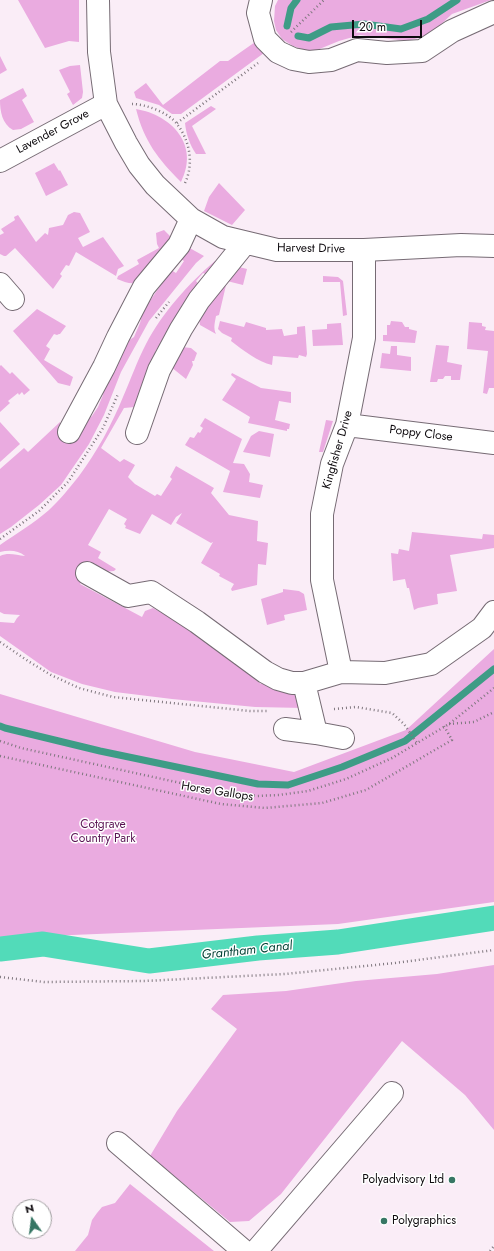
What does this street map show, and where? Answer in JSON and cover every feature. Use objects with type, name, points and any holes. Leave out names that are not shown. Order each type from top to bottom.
[{"type":"street","name":"Harvest Drive","points":[[98,0],[99,52],[106,104],[140,165],[156,185],[191,220],[223,237],[276,250],[364,250],[461,245],[494,246]]},
{"type":"street","points":[[261,0],[258,13],[265,39],[278,52],[293,59],[309,62],[331,60],[357,50],[387,53],[422,50],[452,31],[494,12]]},
{"type":"street","name":"Lavender Grove","points":[[0,161],[106,104]]},
{"type":"street","points":[[69,432],[104,367],[144,287],[179,245],[191,220]]},
{"type":"street","points":[[137,433],[159,370],[181,329],[199,300],[245,243]]},
{"type":"street","name":"Kingfisher Drive","points":[[341,672],[322,580],[322,514],[332,464],[347,425],[364,338],[364,250]]},
{"type":"street","name":"Poppy Close","points":[[347,425],[494,443]]},
{"type":"street","points":[[88,573],[128,596],[151,592],[197,622],[265,672],[278,679],[292,683],[304,683],[341,672],[385,673],[431,664],[482,628],[494,612]]},
{"type":"street","points":[[304,683],[313,723]]},
{"type":"street","points":[[279,720],[313,723],[343,738]]},
{"type":"street","points":[[256,1251],[392,1093]]},
{"type":"street","points":[[118,1143],[244,1251]]},
{"type":"path","points":[[177,123],[263,60],[324,0]]},
{"type":"path","points":[[106,104],[137,104],[152,108],[177,123],[190,155],[190,171],[185,184],[171,200]]},
{"type":"path","points":[[0,642],[51,675],[79,688],[113,698],[250,711],[279,720]]},
{"type":"path","points":[[0,741],[21,748],[210,790],[257,796],[279,795],[308,791],[346,779],[392,758],[449,724],[494,688]]},
{"type":"path","points":[[313,723],[356,707],[392,713],[404,724],[417,743]]},
{"type":"path","points":[[449,724],[474,722],[494,712]]},
{"type":"path","name":"Horse Gallops","points":[[0,756],[221,804],[265,808],[322,803],[366,790],[452,740],[444,726]]},
{"type":"path","points":[[0,977],[44,982],[137,981],[285,974],[395,963],[494,950]]},
{"type":"path","points":[[490,1251],[494,1246]]},
{"type":"green space","points":[[18,0],[79,0],[79,42],[69,41],[45,48]]},
{"type":"green space","points":[[278,0],[491,0],[452,14],[436,29],[425,36],[411,40],[360,35],[339,41],[317,50],[305,50],[293,46],[282,39],[276,30],[274,21],[275,6]]},
{"type":"green space","points":[[258,40],[268,50],[181,114],[172,114],[159,105],[136,98],[134,92],[146,83],[163,105],[220,61],[228,61]]},
{"type":"green space","points":[[0,56],[7,70],[0,74]]},
{"type":"green space","points":[[80,65],[83,92],[82,98],[73,105],[67,94],[70,92],[59,70],[70,66]]},
{"type":"green space","points":[[23,88],[27,96],[22,100],[34,122],[21,129],[13,130],[4,121],[0,108],[0,100]]},
{"type":"green space","points":[[211,106],[216,109],[192,126],[206,154],[196,154],[186,131],[185,123]]},
{"type":"green space","points":[[136,109],[149,112],[161,118],[171,125],[179,134],[185,144],[187,156],[186,168],[181,182],[165,165],[153,149],[143,131]]},
{"type":"green space","points":[[54,163],[59,171],[60,170],[68,185],[46,196],[35,173]]},
{"type":"green space","points":[[219,183],[245,210],[232,225],[204,211],[209,197]]},
{"type":"green space","points":[[74,212],[80,213],[90,232],[78,238],[83,247],[103,237],[124,266],[118,269],[116,276],[76,252],[69,266],[66,265],[60,274],[62,276],[53,289],[15,248],[6,256],[0,254],[0,235],[4,233],[1,229],[15,220],[14,217],[18,215],[36,242],[45,233],[48,235],[49,228],[63,225],[68,215]]},
{"type":"green space","points":[[164,230],[171,237],[141,281],[132,283],[117,279],[118,276],[139,264],[137,260],[159,248],[156,233]]},
{"type":"green space","points":[[186,246],[204,256],[196,263],[149,321],[121,372],[104,415],[89,444],[61,485],[39,505],[0,534],[0,469],[24,448],[28,452],[60,422],[61,430],[77,439],[86,421],[92,416],[98,407],[103,395],[104,384],[128,341],[134,337],[143,311],[171,270],[176,273],[184,261],[178,257]]},
{"type":"green space","points":[[215,261],[219,262],[210,276],[203,273],[196,281],[200,286],[156,350],[142,398],[135,407],[124,408],[101,448],[120,462],[124,459],[135,465],[128,477],[135,484],[155,496],[157,494],[161,496],[172,479],[170,477],[176,466],[214,488],[211,493],[229,515],[258,521],[257,541],[268,543],[266,565],[258,564],[257,585],[232,591],[231,589],[234,584],[219,576],[220,574],[201,563],[213,542],[211,543],[176,523],[182,513],[176,517],[171,525],[152,514],[140,534],[125,528],[126,526],[124,524],[127,519],[109,509],[88,545],[101,552],[98,558],[116,569],[114,571],[103,572],[91,567],[80,584],[142,617],[145,611],[153,608],[200,634],[255,673],[251,676],[261,684],[264,681],[300,693],[304,708],[255,707],[115,692],[82,684],[51,672],[0,636],[0,622],[14,623],[20,615],[4,614],[0,612],[0,556],[9,554],[25,556],[13,551],[0,552],[0,545],[49,510],[79,476],[98,448],[109,428],[152,332],[177,299],[196,279]]},
{"type":"green space","points":[[235,266],[247,269],[243,285],[227,281],[219,315],[216,316],[214,327],[216,334],[200,325],[199,318]]},
{"type":"green space","points":[[323,276],[338,277],[343,281],[347,315],[343,316],[340,282],[323,282]]},
{"type":"green space","points":[[37,309],[66,326],[60,334],[54,334],[46,346],[50,349],[44,360],[73,377],[70,386],[58,383],[13,331]]},
{"type":"green space","points":[[220,321],[244,327],[246,322],[266,328],[266,330],[282,329],[284,336],[297,334],[297,327],[305,326],[306,357],[299,355],[298,358],[273,356],[272,365],[261,361],[231,341],[232,338],[222,333],[218,329]]},
{"type":"green space","points":[[391,321],[402,322],[405,327],[409,327],[409,329],[417,331],[415,343],[383,341],[383,335],[387,335],[387,325],[390,325]]},
{"type":"green space","points":[[469,322],[482,323],[482,326],[486,327],[485,330],[494,331],[494,388],[489,388],[487,394],[483,393],[488,351],[467,349]]},
{"type":"green space","points":[[341,323],[343,345],[313,346],[312,330],[327,329],[327,324]]},
{"type":"green space","points":[[436,345],[449,346],[447,362],[462,365],[460,380],[451,380],[451,376],[445,376],[443,379],[438,379],[437,382],[430,382]]},
{"type":"green space","points":[[391,346],[397,346],[397,355],[411,357],[411,371],[380,368],[382,353],[390,354]]},
{"type":"green space","points":[[182,347],[191,348],[197,353],[194,361],[192,361],[193,365],[186,379],[171,367]]},
{"type":"green space","points":[[1,365],[10,374],[12,372],[30,390],[24,395],[22,392],[19,395],[18,393],[8,401],[10,403],[0,412],[0,366]]},
{"type":"green space","points":[[232,373],[261,388],[291,392],[291,403],[279,401],[275,420],[290,424],[287,431],[248,423],[250,417],[222,400],[236,379],[231,375]]},
{"type":"green space","points":[[205,418],[242,439],[233,463],[244,464],[250,474],[249,482],[263,485],[260,498],[223,492],[230,471],[185,445],[190,437],[194,438],[198,432],[200,433],[203,428],[200,426]]},
{"type":"green space","points":[[326,420],[333,421],[323,452],[319,452]]},
{"type":"green space","points":[[0,422],[20,444],[0,462]]},
{"type":"green space","points":[[259,431],[274,434],[270,457],[243,452],[251,436]]},
{"type":"green space","points":[[412,532],[482,539],[483,534],[494,535],[494,548],[450,555],[457,591],[437,594],[438,604],[414,610],[409,588],[407,588],[405,579],[393,581],[391,553],[398,554],[399,549],[409,551]]},
{"type":"green space","points":[[283,589],[299,591],[304,594],[307,610],[284,615],[285,620],[267,625],[261,599],[283,592]]},
{"type":"green space","name":"Cotgrave Country Park","points":[[494,649],[494,902],[338,924],[0,938],[0,694],[195,752],[294,772],[406,730]]},
{"type":"green space","points":[[494,965],[494,1130],[465,1095],[402,1041],[281,1194],[249,1221],[230,1222],[150,1156],[177,1111],[237,1029],[211,1009],[223,995],[286,991],[356,981],[437,974]]},
{"type":"green space","points":[[130,1184],[214,1251],[75,1251],[88,1235],[92,1220],[97,1213],[102,1207],[115,1203]]},
{"type":"waterway","points":[[287,26],[291,8],[297,0]]},
{"type":"waterway","points":[[298,36],[309,38],[331,27],[364,24],[401,29],[428,19],[457,0]]},
{"type":"waterway","points":[[0,726],[100,751],[258,784],[288,785],[342,767],[405,741],[494,669]]},
{"type":"waterway","name":"Grantham Canal","points":[[0,949],[43,944],[149,961],[258,948],[338,942],[494,918]]},
{"type":"place","name":"Polyadvisory Ltd","points":[[452,1180]]},
{"type":"place","name":"Polygraphics","points":[[384,1221]]}]
